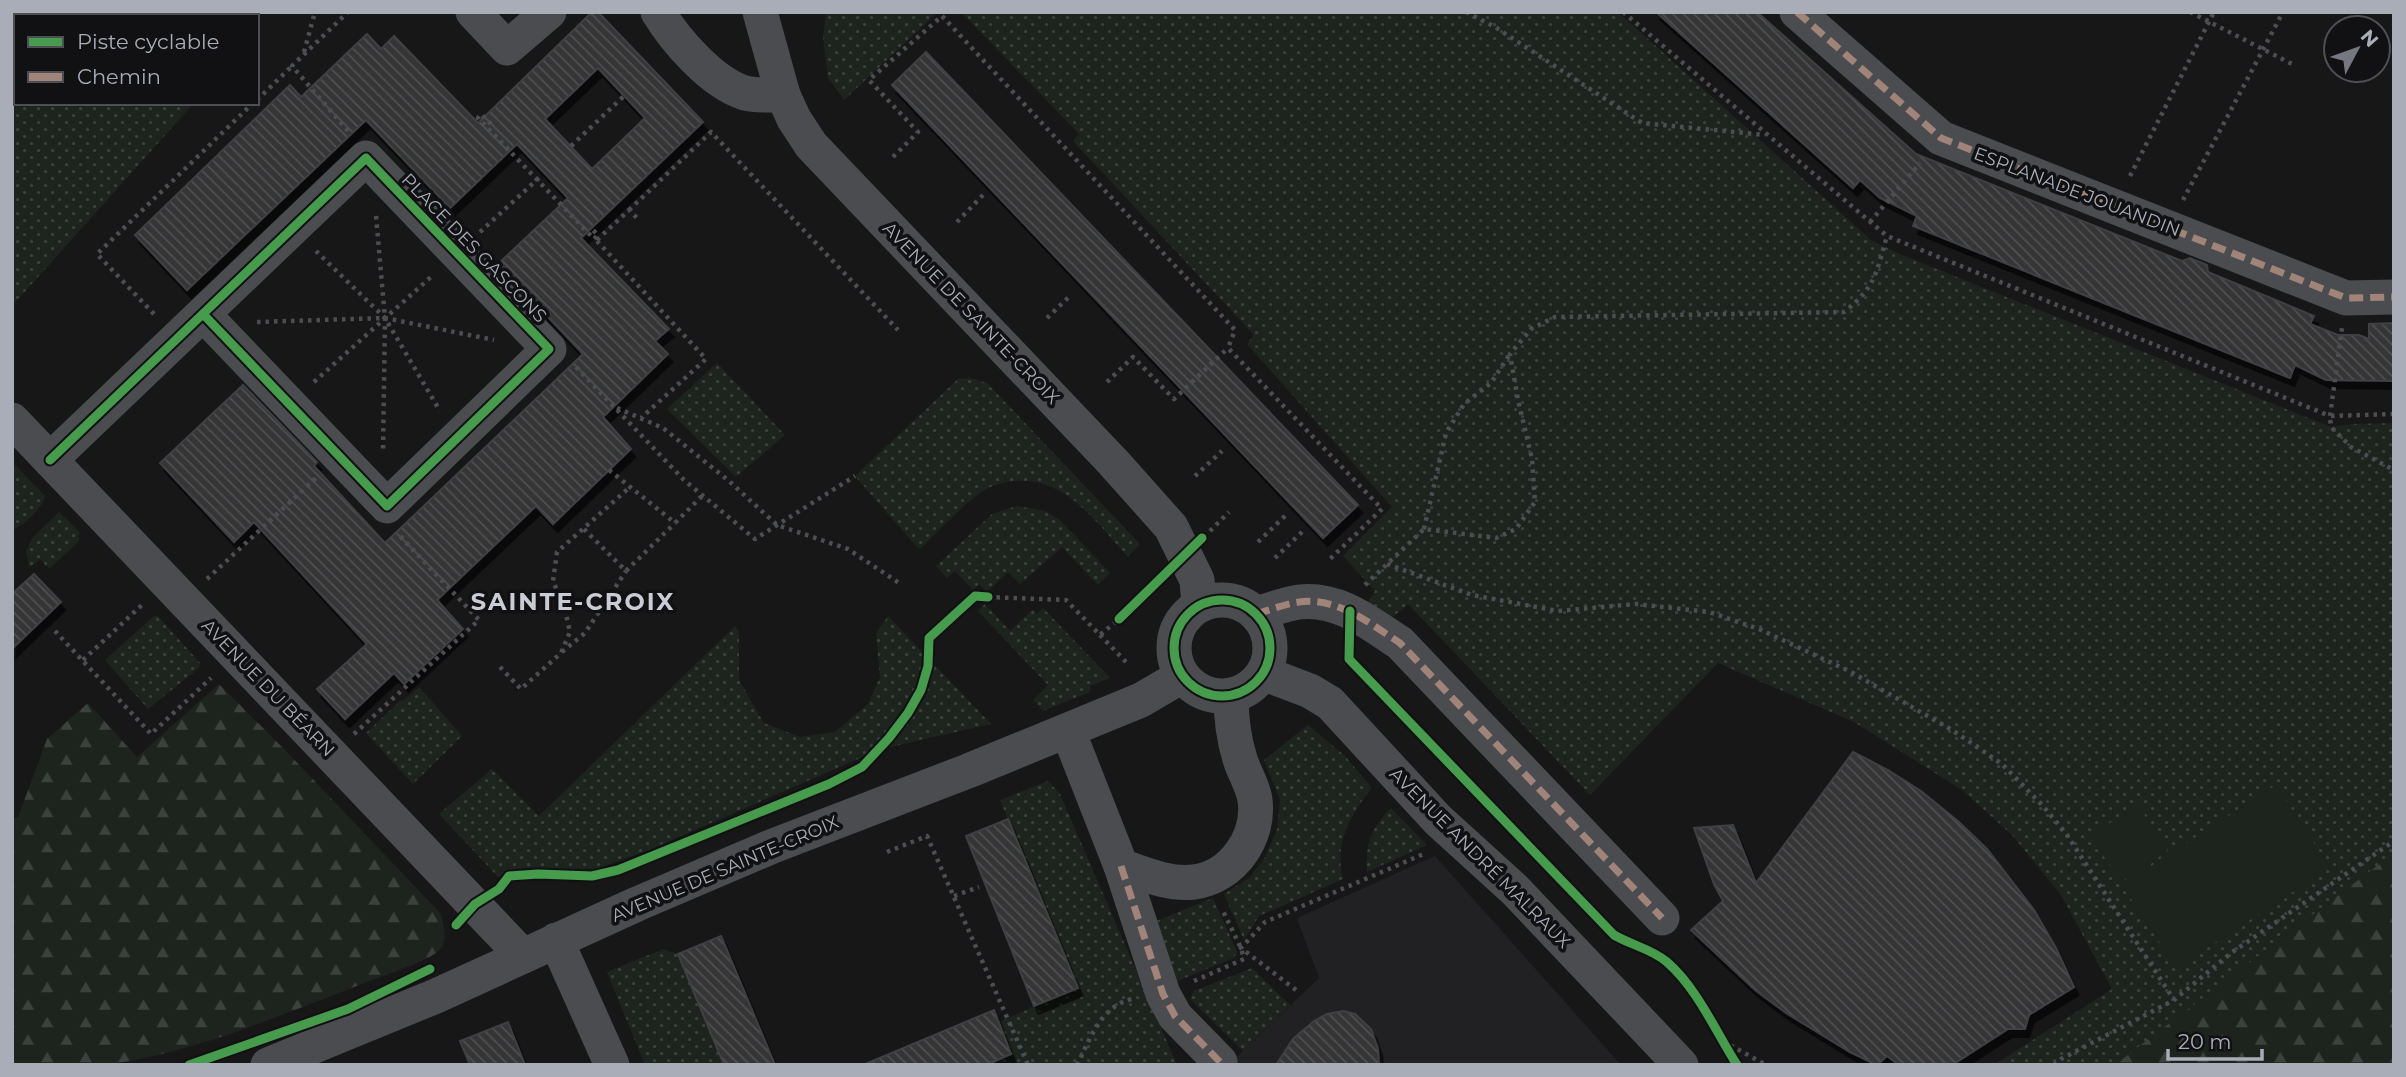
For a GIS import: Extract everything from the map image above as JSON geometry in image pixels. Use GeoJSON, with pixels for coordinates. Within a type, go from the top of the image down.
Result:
{"type":"FeatureCollection","features":[{"type":"Feature","properties":{"kind":"street"},"geometry":{"type":"LineString","coordinates":[[473,12],[508,48],[549,12]]}},
{"type":"Feature","properties":{"kind":"street"},"geometry":{"type":"LineString","coordinates":[[658,12],[674,34],[723,83],[745,93],[783,95]]}},
{"type":"Feature","properties":{"kind":"street","name":"AVENUE DE SAINTE-CROIX"},"geometry":{"type":"LineString","coordinates":[[760,12],[783,95],[794,119],[811,145],[1113,462],[1171,527],[1194,547],[1199,604]]}},
{"type":"Feature","properties":{"kind":"street","name":"ESPLANADE JOUANDIN"},"geometry":{"type":"LineString","coordinates":[[1797,12],[1941,138],[2346,298],[2394,297]]}},
{"type":"Feature","properties":{"kind":"street"},"geometry":{"type":"LineString","coordinates":[[50,460],[366,158]]}},
{"type":"Feature","properties":{"kind":"street","name":"PLACE DES GASCONS"},"geometry":{"type":"LineString","coordinates":[[366,158],[466,244],[549,349],[387,506]]}},
{"type":"Feature","properties":{"kind":"street"},"geometry":{"type":"LineString","coordinates":[[203,314],[387,506]]}},
{"type":"Feature","properties":{"kind":"street","name":"AVENUE DU BÉARN"},"geometry":{"type":"LineString","coordinates":[[12,420],[523,956]]}},
{"type":"Feature","properties":{"kind":"street"},"geometry":{"type":"LineString","coordinates":[[1229,599],[1244,604],[1256,614],[1265,627],[1270,642],[1269,658],[1263,673],[1249,688],[1231,695],[1217,696],[1192,686],[1168,684],[1175,661],[1173,645],[1177,629],[1185,615],[1199,604],[1229,599]]}},
{"type":"Feature","properties":{"kind":"street"},"geometry":{"type":"LineString","coordinates":[[1256,614],[1301,602],[1328,603],[1350,611],[1400,643],[1662,918]]}},
{"type":"Feature","properties":{"kind":"street","name":"AVENUE ANDRÉ MALRAUX"},"geometry":{"type":"LineString","coordinates":[[1263,673],[1310,691],[1330,703],[1438,820],[1515,890],[1681,1065]]}},
{"type":"Feature","properties":{"kind":"street","name":"AVENUE DE SAINTE-CROIX"},"geometry":{"type":"LineString","coordinates":[[268,1065],[366,1026],[773,846],[1068,731],[1168,684]]}},
{"type":"Feature","properties":{"kind":"street"},"geometry":{"type":"LineString","coordinates":[[1121,866],[1160,880],[1194,882],[1216,875],[1233,863],[1246,846],[1254,829],[1255,800],[1231,730],[1231,695]]}},
{"type":"Feature","properties":{"kind":"street"},"geometry":{"type":"LineString","coordinates":[[1068,731],[1121,866],[1163,994],[1175,1016],[1220,1062]]}},
{"type":"Feature","properties":{"kind":"street"},"geometry":{"type":"LineString","coordinates":[[556,940],[612,1065]]}},
{"type":"Feature","properties":{"kind":"path"},"geometry":{"type":"LineString","coordinates":[[303,54],[315,12]]}},
{"type":"Feature","properties":{"kind":"path"},"geometry":{"type":"LineString","coordinates":[[259,98],[348,12]]}},
{"type":"Feature","properties":{"kind":"path"},"geometry":{"type":"LineString","coordinates":[[1466,12],[1495,27],[1642,123],[1765,135]]}},
{"type":"Feature","properties":{"kind":"path"},"geometry":{"type":"LineString","coordinates":[[1623,12],[1887,236],[2330,416],[2394,414]]}},
{"type":"Feature","properties":{"kind":"path"},"geometry":{"type":"LineString","coordinates":[[2190,12],[2292,64]]}},
{"type":"Feature","properties":{"kind":"path"},"geometry":{"type":"LineString","coordinates":[[2114,207],[2214,12]]}},
{"type":"Feature","properties":{"kind":"path"},"geometry":{"type":"LineString","coordinates":[[2168,228],[2283,12]]}},
{"type":"Feature","properties":{"kind":"path"},"geometry":{"type":"LineString","coordinates":[[893,157],[918,132],[869,80],[942,16],[1235,330],[1228,348],[1174,399],[1133,357],[1107,382]]}},
{"type":"Feature","properties":{"kind":"path"},"geometry":{"type":"LineString","coordinates":[[292,66],[360,145],[366,158]]}},
{"type":"Feature","properties":{"kind":"path"},"geometry":{"type":"LineString","coordinates":[[571,146],[624,96]]}},
{"type":"Feature","properties":{"kind":"path"},"geometry":{"type":"LineString","coordinates":[[177,338],[97,254],[251,105]]}},
{"type":"Feature","properties":{"kind":"path"},"geometry":{"type":"LineString","coordinates":[[491,124],[481,114],[478,118],[540,176],[594,239],[598,235],[591,228],[587,231],[597,241],[706,359],[641,418]]}},
{"type":"Feature","properties":{"kind":"path"},"geometry":{"type":"LineString","coordinates":[[597,241],[711,132],[898,330]]}},
{"type":"Feature","properties":{"kind":"path"},"geometry":{"type":"LineString","coordinates":[[1870,222],[1941,138]]}},
{"type":"Feature","properties":{"kind":"path"},"geometry":{"type":"LineString","coordinates":[[290,404],[540,176]]}},
{"type":"Feature","properties":{"kind":"path"},"geometry":{"type":"LineString","coordinates":[[957,222],[983,195]]}},
{"type":"Feature","properties":{"kind":"path"},"geometry":{"type":"LineString","coordinates":[[353,735],[479,620],[386,522],[387,506],[382,492],[385,318],[375,208]]}},
{"type":"Feature","properties":{"kind":"path"},"geometry":{"type":"LineString","coordinates":[[629,210],[638,219]]}},
{"type":"Feature","properties":{"kind":"path"},"geometry":{"type":"LineString","coordinates":[[292,230],[385,318],[450,427],[459,436]]}},
{"type":"Feature","properties":{"kind":"path"},"geometry":{"type":"LineString","coordinates":[[1367,582],[1424,529],[1446,433],[1464,404],[1490,383],[1531,329],[1555,317],[1844,312],[1862,297],[1874,282],[1887,236]]}},
{"type":"Feature","properties":{"kind":"path"},"geometry":{"type":"LineString","coordinates":[[1047,318],[1071,295]]}},
{"type":"Feature","properties":{"kind":"path"},"geometry":{"type":"LineString","coordinates":[[2346,298],[2330,416],[2331,427],[2351,447],[2394,470]]}},
{"type":"Feature","properties":{"kind":"path"},"geometry":{"type":"LineString","coordinates":[[203,314],[222,323],[385,318],[532,348],[549,349],[567,358],[684,480],[755,539],[855,476]]}},
{"type":"Feature","properties":{"kind":"path"},"geometry":{"type":"LineString","coordinates":[[1228,348],[1382,509],[1329,560]]}},
{"type":"Feature","properties":{"kind":"path"},"geometry":{"type":"LineString","coordinates":[[1424,529],[1496,538],[1516,529],[1535,502],[1532,459],[1510,354]]}},
{"type":"Feature","properties":{"kind":"path"},"geometry":{"type":"LineString","coordinates":[[613,406],[663,428],[730,481],[777,525],[848,548],[900,583]]}},
{"type":"Feature","properties":{"kind":"path"},"geometry":{"type":"LineString","coordinates":[[1195,476],[1222,451]]}},
{"type":"Feature","properties":{"kind":"path"},"geometry":{"type":"LineString","coordinates":[[206,579],[340,456]]}},
{"type":"Feature","properties":{"kind":"path"},"geometry":{"type":"LineString","coordinates":[[608,470],[675,523]]}},
{"type":"Feature","properties":{"kind":"path"},"geometry":{"type":"LineString","coordinates":[[561,653],[570,632],[553,581],[557,552],[630,487]]}},
{"type":"Feature","properties":{"kind":"path"},"geometry":{"type":"LineString","coordinates":[[500,667],[521,689],[585,633],[626,571],[703,495]]}},
{"type":"Feature","properties":{"kind":"path"},"geometry":{"type":"LineString","coordinates":[[1194,547],[1229,512]]}},
{"type":"Feature","properties":{"kind":"path"},"geometry":{"type":"LineString","coordinates":[[1258,542],[1286,515]]}},
{"type":"Feature","properties":{"kind":"path"},"geometry":{"type":"LineString","coordinates":[[584,529],[626,571]]}},
{"type":"Feature","properties":{"kind":"path"},"geometry":{"type":"LineString","coordinates":[[1275,558],[1303,531]]}},
{"type":"Feature","properties":{"kind":"path"},"geometry":{"type":"LineString","coordinates":[[1387,564],[1472,595],[1558,611],[1636,604],[1709,612],[1759,629],[1849,671],[1952,730],[2010,773],[2044,807],[2067,835],[2174,1000]]}},
{"type":"Feature","properties":{"kind":"path"},"geometry":{"type":"LineString","coordinates":[[975,597],[1066,600],[1126,662],[1168,684]]}},
{"type":"Feature","properties":{"kind":"path"},"geometry":{"type":"LineString","coordinates":[[83,660],[150,598]]}},
{"type":"Feature","properties":{"kind":"path"},"geometry":{"type":"LineString","coordinates":[[1100,635],[1128,610]]}},
{"type":"Feature","properties":{"kind":"path"},"geometry":{"type":"LineString","coordinates":[[55,631],[150,734],[219,670]]}},
{"type":"Feature","properties":{"kind":"path"},"geometry":{"type":"LineString","coordinates":[[887,852],[927,836],[1028,1065]]}},
{"type":"Feature","properties":{"kind":"path"},"geometry":{"type":"LineString","coordinates":[[2054,1065],[2174,1000],[2231,953],[2394,841]]}},
{"type":"Feature","properties":{"kind":"path"},"geometry":{"type":"LineString","coordinates":[[1241,948],[1265,922],[1436,849]]}},
{"type":"Feature","properties":{"kind":"path"},"geometry":{"type":"LineString","coordinates":[[1077,1065],[1102,1017],[1120,1002],[1163,994],[1244,960],[1208,878]]}},
{"type":"Feature","properties":{"kind":"path"},"geometry":{"type":"LineString","coordinates":[[953,896],[979,887]]}},
{"type":"Feature","properties":{"kind":"path"},"geometry":{"type":"LineString","coordinates":[[1241,948],[1296,990]]}},
{"type":"Feature","properties":{"kind":"path"},"geometry":{"type":"LineString","coordinates":[[1721,1036],[1736,1062]]}},
{"type":"Feature","properties":{"kind":"path"},"geometry":{"type":"LineString","coordinates":[[1721,1036],[1766,1065]]}},
{"type":"Feature","properties":{"kind":"shaded area"},"geometry":{"type":"Polygon","coordinates":[[[1435,856],[1621,1065],[1228,1065],[1319,978],[1297,918],[1435,856]]]}},
{"type":"Feature","properties":{"kind":"green space"},"geometry":{"type":"Polygon","coordinates":[[[12,12],[175,12],[177,14],[14,14],[14,105],[192,105],[12,306],[12,12]]]}},
{"type":"Feature","properties":{"kind":"green space"},"geometry":{"type":"Polygon","coordinates":[[[826,12],[938,12],[844,100],[828,78],[823,36],[826,12]]]}},
{"type":"Feature","properties":{"kind":"green space"},"geometry":{"type":"Polygon","coordinates":[[[961,12],[1618,12],[1871,240],[1902,255],[2331,427],[2394,423],[2394,853],[2115,1065],[1994,1065],[2112,989],[2061,895],[2012,835],[1962,790],[1854,722],[1718,663],[1590,795],[1408,604],[1393,617],[1368,602],[1375,591],[1343,556],[1392,507],[1247,344],[1254,335],[1073,141],[1079,134],[961,12]]]}},
{"type":"Feature","properties":{"kind":"green space"},"geometry":{"type":"Polygon","coordinates":[[[717,363],[785,435],[736,477],[667,409],[717,363]]]}},
{"type":"Feature","properties":{"kind":"green space"},"geometry":{"type":"Polygon","coordinates":[[[970,378],[987,383],[1140,544],[1128,557],[1076,502],[1045,484],[1028,481],[1008,482],[986,489],[920,549],[916,546],[855,476],[958,379],[970,378]]]}},
{"type":"Feature","properties":{"kind":"green space"},"geometry":{"type":"Polygon","coordinates":[[[12,462],[45,496],[32,516],[12,530],[12,462]]]}},
{"type":"Feature","properties":{"kind":"green space"},"geometry":{"type":"Polygon","coordinates":[[[1017,506],[1045,511],[1060,520],[1110,573],[1098,585],[1062,547],[1020,584],[1008,572],[987,592],[979,584],[973,590],[955,571],[947,578],[936,566],[992,514],[1017,506]]]}},
{"type":"Feature","properties":{"kind":"green space"},"geometry":{"type":"Polygon","coordinates":[[[59,512],[79,531],[79,541],[49,569],[40,559],[29,568],[26,551],[33,537],[59,512]]]}},
{"type":"Feature","properties":{"kind":"green space"},"geometry":{"type":"Polygon","coordinates":[[[985,604],[1010,631],[1033,609],[1037,614],[1043,608],[1110,678],[1090,686],[1090,692],[1043,711],[1033,700],[1048,685],[978,611],[985,604]]]}},
{"type":"Feature","properties":{"kind":"green space"},"geometry":{"type":"Polygon","coordinates":[[[154,616],[158,616],[200,663],[199,668],[148,709],[105,660],[154,616]]]}},
{"type":"Feature","properties":{"kind":"green space"},"geometry":{"type":"Polygon","coordinates":[[[888,616],[991,724],[881,749],[649,850],[590,871],[513,871],[498,877],[439,814],[492,769],[539,816],[735,626],[739,632],[739,680],[764,723],[800,737],[835,732],[868,704],[880,677],[876,633],[888,616]]]}},
{"type":"Feature","properties":{"kind":"green space"},"geometry":{"type":"Polygon","coordinates":[[[219,684],[441,914],[443,945],[436,953],[411,966],[189,1047],[100,1065],[12,1065],[12,818],[18,817],[47,739],[88,703],[137,757],[219,684]]]}},
{"type":"Feature","properties":{"kind":"green space"},"geometry":{"type":"Polygon","coordinates":[[[419,687],[462,736],[413,784],[366,733],[419,687]]]}},
{"type":"Feature","properties":{"kind":"green space"},"geometry":{"type":"Polygon","coordinates":[[[1308,725],[1345,756],[1372,788],[1351,819],[1342,842],[1343,879],[1259,916],[1244,940],[1224,894],[1249,878],[1264,859],[1277,830],[1280,800],[1264,760],[1308,725]]]}},
{"type":"Feature","properties":{"kind":"green space"},"geometry":{"type":"Polygon","coordinates":[[[1048,781],[1060,794],[1177,1065],[986,1065],[1011,1054],[999,1022],[1077,988],[1000,800],[1048,781]]]}},
{"type":"Feature","properties":{"kind":"green space"},"geometry":{"type":"Polygon","coordinates":[[[2276,785],[2330,868],[2176,968],[2122,885],[2276,785]]]}},
{"type":"Feature","properties":{"kind":"green space"},"geometry":{"type":"Polygon","coordinates":[[[2138,805],[2168,851],[2121,882],[2090,836],[2138,805]]]}},
{"type":"Feature","properties":{"kind":"green space"},"geometry":{"type":"Polygon","coordinates":[[[1391,808],[1427,845],[1367,872],[1367,853],[1371,837],[1391,808]]]}},
{"type":"Feature","properties":{"kind":"green space"},"geometry":{"type":"Polygon","coordinates":[[[2394,853],[2394,1065],[2115,1065],[2142,1044],[2394,853]]]}},
{"type":"Feature","properties":{"kind":"green space"},"geometry":{"type":"Polygon","coordinates":[[[1213,898],[1237,952],[1234,958],[1175,982],[1151,923],[1213,898]]]}},
{"type":"Feature","properties":{"kind":"green space"},"geometry":{"type":"Polygon","coordinates":[[[663,949],[678,954],[724,1065],[645,1065],[607,972],[663,949]]]}},
{"type":"Feature","properties":{"kind":"green space"},"geometry":{"type":"Polygon","coordinates":[[[1252,968],[1290,1005],[1243,1051],[1190,999],[1194,991],[1252,968]]]}},
{"type":"Feature","properties":{"kind":"building"},"geometry":{"type":"Polygon","coordinates":[[[592,12],[598,12],[703,122],[581,238],[669,329],[655,341],[668,354],[603,417],[631,449],[553,524],[536,506],[437,600],[463,629],[404,684],[394,673],[345,719],[317,689],[367,644],[254,522],[234,542],[160,463],[243,385],[317,462],[314,466],[385,543],[583,354],[498,264],[568,198],[517,144],[450,208],[366,120],[187,290],[135,235],[290,85],[301,97],[367,34],[381,49],[394,36],[478,123],[592,12]],[[598,68],[545,119],[592,169],[645,118],[598,68]]]}},
{"type":"Feature","properties":{"kind":"building"},"geometry":{"type":"Polygon","coordinates":[[[1656,12],[1757,12],[1916,154],[2182,261],[2190,258],[2207,265],[2208,272],[2314,316],[2310,324],[2338,335],[2359,335],[2369,339],[2369,324],[2394,323],[2394,381],[2326,380],[2295,365],[2290,378],[1913,226],[1917,216],[1880,198],[1860,180],[1853,188],[1656,12]]]}},
{"type":"Feature","properties":{"kind":"building"},"geometry":{"type":"Polygon","coordinates":[[[926,52],[1358,505],[1323,538],[892,85],[926,52]]]}},
{"type":"Feature","properties":{"kind":"building"},"geometry":{"type":"Polygon","coordinates":[[[34,574],[61,602],[12,649],[12,594],[34,574]]]}},
{"type":"Feature","properties":{"kind":"building"},"geometry":{"type":"Polygon","coordinates":[[[1853,752],[1921,791],[1987,849],[2034,910],[2074,987],[2029,1015],[2025,1029],[2008,1029],[1952,1065],[1899,1065],[1887,1056],[1877,1065],[1850,1052],[1786,1013],[1755,990],[1691,930],[1723,901],[1694,828],[1733,825],[1756,883],[1853,752]]]}},
{"type":"Feature","properties":{"kind":"building"},"geometry":{"type":"Polygon","coordinates":[[[1008,819],[1078,988],[1034,1006],[966,836],[1008,819]]]}},
{"type":"Feature","properties":{"kind":"building"},"geometry":{"type":"Polygon","coordinates":[[[721,936],[775,1065],[724,1065],[678,954],[721,936]]]}},
{"type":"Feature","properties":{"kind":"building"},"geometry":{"type":"Polygon","coordinates":[[[994,1010],[1011,1054],[986,1065],[863,1065],[994,1010]]]}},
{"type":"Feature","properties":{"kind":"building"},"geometry":{"type":"Polygon","coordinates":[[[1343,1011],[1355,1014],[1371,1029],[1378,1049],[1379,1065],[1276,1065],[1293,1039],[1314,1021],[1327,1014],[1343,1011]]]}},
{"type":"Feature","properties":{"kind":"building"},"geometry":{"type":"Polygon","coordinates":[[[508,1022],[525,1065],[470,1065],[460,1041],[508,1022]]]}},
{"type":"Feature","properties":{"kind":"marked path"},"geometry":{"type":"LineString","coordinates":[[1797,12],[1941,138],[2346,298],[2394,297]]}},
{"type":"Feature","properties":{"kind":"marked path"},"geometry":{"type":"LineString","coordinates":[[1256,614],[1299,602],[1327,603],[1365,620],[1400,643],[1662,918]]}},
{"type":"Feature","properties":{"kind":"marked path"},"geometry":{"type":"LineString","coordinates":[[1121,866],[1163,994],[1175,1016],[1220,1062]]}},
{"type":"Feature","properties":{"kind":"cycle path"},"geometry":{"type":"LineString","coordinates":[[50,460],[366,158],[549,349],[387,506],[203,314]]}},
{"type":"Feature","properties":{"kind":"cycle path"},"geometry":{"type":"LineString","coordinates":[[1119,619],[1202,538]]}},
{"type":"Feature","properties":{"kind":"cycle path"},"geometry":{"type":"LineString","coordinates":[[456,925],[475,904],[499,889],[509,876],[592,876],[618,870],[829,784],[862,767],[889,738],[921,690],[928,666],[929,638],[975,596],[988,597]]}},
{"type":"Feature","properties":{"kind":"cycle path"},"geometry":{"type":"LineString","coordinates":[[1222,600],[1240,604],[1256,614],[1266,630],[1270,648],[1266,666],[1256,682],[1240,692],[1222,696],[1204,692],[1188,682],[1178,666],[1174,648],[1178,630],[1188,614],[1204,604],[1222,600]]}},
{"type":"Feature","properties":{"kind":"cycle path"},"geometry":{"type":"LineString","coordinates":[[1350,611],[1349,659],[1614,935],[1655,954],[1678,973],[1697,997],[1737,1065]]}},
{"type":"Feature","properties":{"kind":"cycle path"},"geometry":{"type":"LineString","coordinates":[[189,1065],[348,1009],[430,969]]}},
{"type":"Feature","properties":{"kind":"district","name":"SAINTE-CROIX"},"geometry":{"type":"Point","coordinates":[573,602]}}]}
